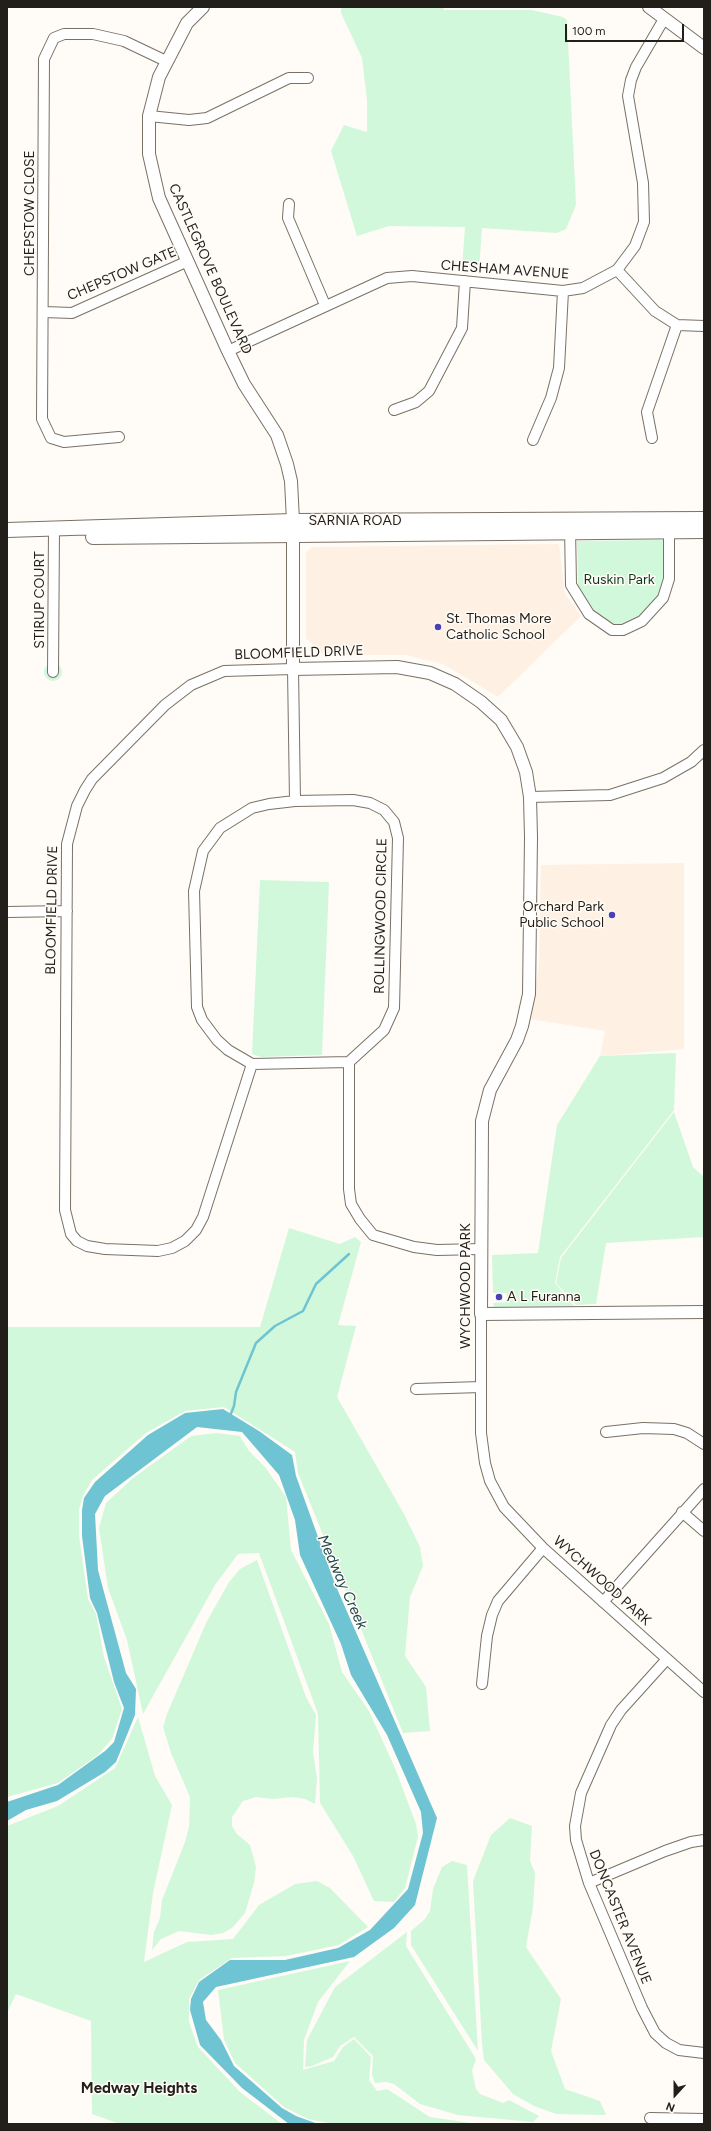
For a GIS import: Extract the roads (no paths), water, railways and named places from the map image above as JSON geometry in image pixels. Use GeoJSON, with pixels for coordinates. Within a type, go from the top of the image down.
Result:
{"type":"FeatureCollection","features":[{"type":"Feature","properties":{"kind":"main road","name":"SARNIA ROAD"},"geometry":{"type":"LineString","coordinates":[[7,530],[54,533],[293,535],[669,525],[704,519]]}},
{"type":"Feature","properties":{"kind":"main road","name":"SARNIA ROAD"},"geometry":{"type":"LineString","coordinates":[[7,538],[54,533],[293,521],[570,527]]}},
{"type":"Feature","properties":{"kind":"main road","name":"SARNIA ROAD"},"geometry":{"type":"LineString","coordinates":[[669,525],[704,531]]}},
{"type":"Feature","properties":{"kind":"street","name":"CASTLEGROVE BOULEVARD"},"geometry":{"type":"LineString","coordinates":[[203,7],[187,23],[159,77],[149,116],[149,154],[159,198],[228,351],[244,384],[277,435],[287,464],[290,481],[293,521]]}},
{"type":"Feature","properties":{"kind":"street"},"geometry":{"type":"LineString","coordinates":[[649,7],[704,48]]}},
{"type":"Feature","properties":{"kind":"street","name":"CHESHAM AVENUE"},"geometry":{"type":"LineString","coordinates":[[228,351],[325,305],[387,278],[412,276],[563,291],[583,288],[617,270],[635,246],[644,222],[643,183],[628,96],[631,80],[636,67],[664,19]]}},
{"type":"Feature","properties":{"kind":"street","name":"CHEPSTOW CLOSE"},"geometry":{"type":"LineString","coordinates":[[119,437],[64,442],[51,438],[42,420],[44,312],[44,59],[54,38],[64,34],[93,34],[124,41],[166,61]]}},
{"type":"Feature","properties":{"kind":"street"},"geometry":{"type":"LineString","coordinates":[[149,116],[189,120],[207,118],[289,78],[308,78]]}},
{"type":"Feature","properties":{"kind":"street"},"geometry":{"type":"LineString","coordinates":[[289,204],[288,218],[325,305]]}},
{"type":"Feature","properties":{"kind":"street","name":"CHEPSTOW GATE"},"geometry":{"type":"LineString","coordinates":[[44,312],[72,313],[188,261]]}},
{"type":"Feature","properties":{"kind":"street"},"geometry":{"type":"LineString","coordinates":[[617,270],[655,311],[677,325],[704,326]]}},
{"type":"Feature","properties":{"kind":"street"},"geometry":{"type":"LineString","coordinates":[[394,410],[416,402],[430,391],[462,328],[465,281]]}},
{"type":"Feature","properties":{"kind":"street"},"geometry":{"type":"LineString","coordinates":[[533,440],[551,398],[559,368],[563,291]]}},
{"type":"Feature","properties":{"kind":"street"},"geometry":{"type":"LineString","coordinates":[[652,438],[648,412],[677,325]]}},
{"type":"Feature","properties":{"kind":"street"},"geometry":{"type":"LineString","coordinates":[[293,521],[294,801]]}},
{"type":"Feature","properties":{"kind":"street"},"geometry":{"type":"LineString","coordinates":[[570,527],[571,585],[589,614],[612,630],[623,630],[642,621],[663,598],[669,579],[669,525]]}},
{"type":"Feature","properties":{"kind":"street","name":"STIRUP COURT"},"geometry":{"type":"LineString","coordinates":[[53,672],[54,533]]}},
{"type":"Feature","properties":{"kind":"street","name":"BLOOMFIELD DRIVE"},"geometry":{"type":"LineString","coordinates":[[252,1064],[203,1216],[196,1230],[185,1241],[172,1248],[158,1251],[105,1249],[87,1246],[77,1241],[70,1234],[65,1210],[66,844],[77,806],[92,779],[165,705],[191,685],[224,671],[397,667],[428,672],[455,684],[481,702],[501,720],[518,746],[526,772],[530,797]]}},
{"type":"Feature","properties":{"kind":"street"},"geometry":{"type":"LineString","coordinates":[[530,797],[610,795],[663,778],[691,762],[704,750]]}},
{"type":"Feature","properties":{"kind":"street","name":"WYCHWOOD PARK"},"geometry":{"type":"LineString","coordinates":[[530,797],[529,994],[522,1026],[517,1040],[490,1090],[482,1122],[481,1432],[485,1463],[490,1481],[504,1507],[543,1548],[704,1692]]}},
{"type":"Feature","properties":{"kind":"street","name":"ROLLINGWOOD CIRCLE"},"geometry":{"type":"LineString","coordinates":[[252,1064],[228,1050],[217,1040],[202,1020],[197,1007],[194,910],[196,878],[203,851],[220,828],[239,814],[252,808],[294,801],[353,800],[370,803],[384,810],[394,822],[398,838],[394,1008],[384,1030],[349,1062]]}},
{"type":"Feature","properties":{"kind":"street"},"geometry":{"type":"LineString","coordinates":[[7,912],[67,911]]}},
{"type":"Feature","properties":{"kind":"street"},"geometry":{"type":"LineString","coordinates":[[252,1064],[349,1062],[349,1189],[351,1204],[360,1219],[373,1235],[400,1244],[437,1250],[481,1250]]}},
{"type":"Feature","properties":{"kind":"street"},"geometry":{"type":"LineString","coordinates":[[481,1314],[704,1312]]}},
{"type":"Feature","properties":{"kind":"street"},"geometry":{"type":"LineString","coordinates":[[416,1389],[481,1387]]}},
{"type":"Feature","properties":{"kind":"street"},"geometry":{"type":"LineString","coordinates":[[606,1432],[643,1428],[674,1429],[687,1433],[704,1444]]}},
{"type":"Feature","properties":{"kind":"street"},"geometry":{"type":"LineString","coordinates":[[603,1602],[704,1489]]}},
{"type":"Feature","properties":{"kind":"street"},"geometry":{"type":"LineString","coordinates":[[682,1512],[704,1531]]}},
{"type":"Feature","properties":{"kind":"street"},"geometry":{"type":"LineString","coordinates":[[482,1684],[487,1636],[492,1615],[498,1601],[543,1548]]}},
{"type":"Feature","properties":{"kind":"street","name":"DONCASTER AVENUE"},"geometry":{"type":"LineString","coordinates":[[667,1659],[621,1710],[611,1725],[581,1793],[575,1826],[576,1840],[589,1883],[642,2008],[655,2033],[666,2043],[679,2050],[704,2053]]}},
{"type":"Feature","properties":{"kind":"street"},"geometry":{"type":"LineString","coordinates":[[589,1883],[665,1851],[691,1842],[704,1840]]}},
{"type":"Feature","properties":{"kind":"street"},"geometry":{"type":"LineString","coordinates":[[650,2118],[704,2119]]}},
{"type":"Feature","properties":{"kind":"water","name":"Medway Creek"},"geometry":{"type":"Polygon","coordinates":[[[223,1409],[259,1431],[292,1455],[296,1476],[335,1584],[437,1818],[415,1905],[394,1928],[354,1957],[216,1987],[203,2002],[206,2020],[221,2040],[234,2066],[282,2108],[296,2116],[318,2124],[289,2124],[242,2088],[200,2045],[190,2010],[191,1999],[199,1982],[230,1960],[285,1960],[338,1948],[370,1930],[408,1889],[423,1833],[421,1812],[387,1735],[351,1675],[341,1644],[300,1555],[295,1520],[279,1475],[242,1432],[197,1427],[105,1496],[95,1514],[98,1570],[126,1673],[136,1689],[135,1715],[116,1762],[105,1772],[57,1801],[26,1810],[7,1821],[7,1802],[58,1785],[105,1751],[114,1742],[124,1708],[114,1682],[97,1613],[90,1598],[82,1536],[82,1510],[84,1498],[95,1482],[148,1435],[185,1413],[223,1409]]]}},
{"type":"Feature","properties":{"kind":"waterway"},"geometry":{"type":"LineString","coordinates":[[230,1416],[234,1406],[236,1392],[256,1343],[275,1326],[303,1311],[316,1284],[349,1254]]}},
{"type":"Feature","properties":{"kind":"place","name":"St. Thomas More Catholic School"},"geometry":{"type":"Point","coordinates":[438,627]}},
{"type":"Feature","properties":{"kind":"place","name":"Orchard Park Public School"},"geometry":{"type":"Point","coordinates":[612,915]}},
{"type":"Feature","properties":{"kind":"place","name":"A L Furanna"},"geometry":{"type":"Point","coordinates":[499,1297]}},
{"type":"Feature","properties":{"kind":"district","name":"Medway Heights"},"geometry":{"type":"Point","coordinates":[139,2089]}},
{"type":"Feature","properties":{"kind":"park label","name":"Ruskin Park"},"geometry":{"type":"Point","coordinates":[619,580]}}]}
